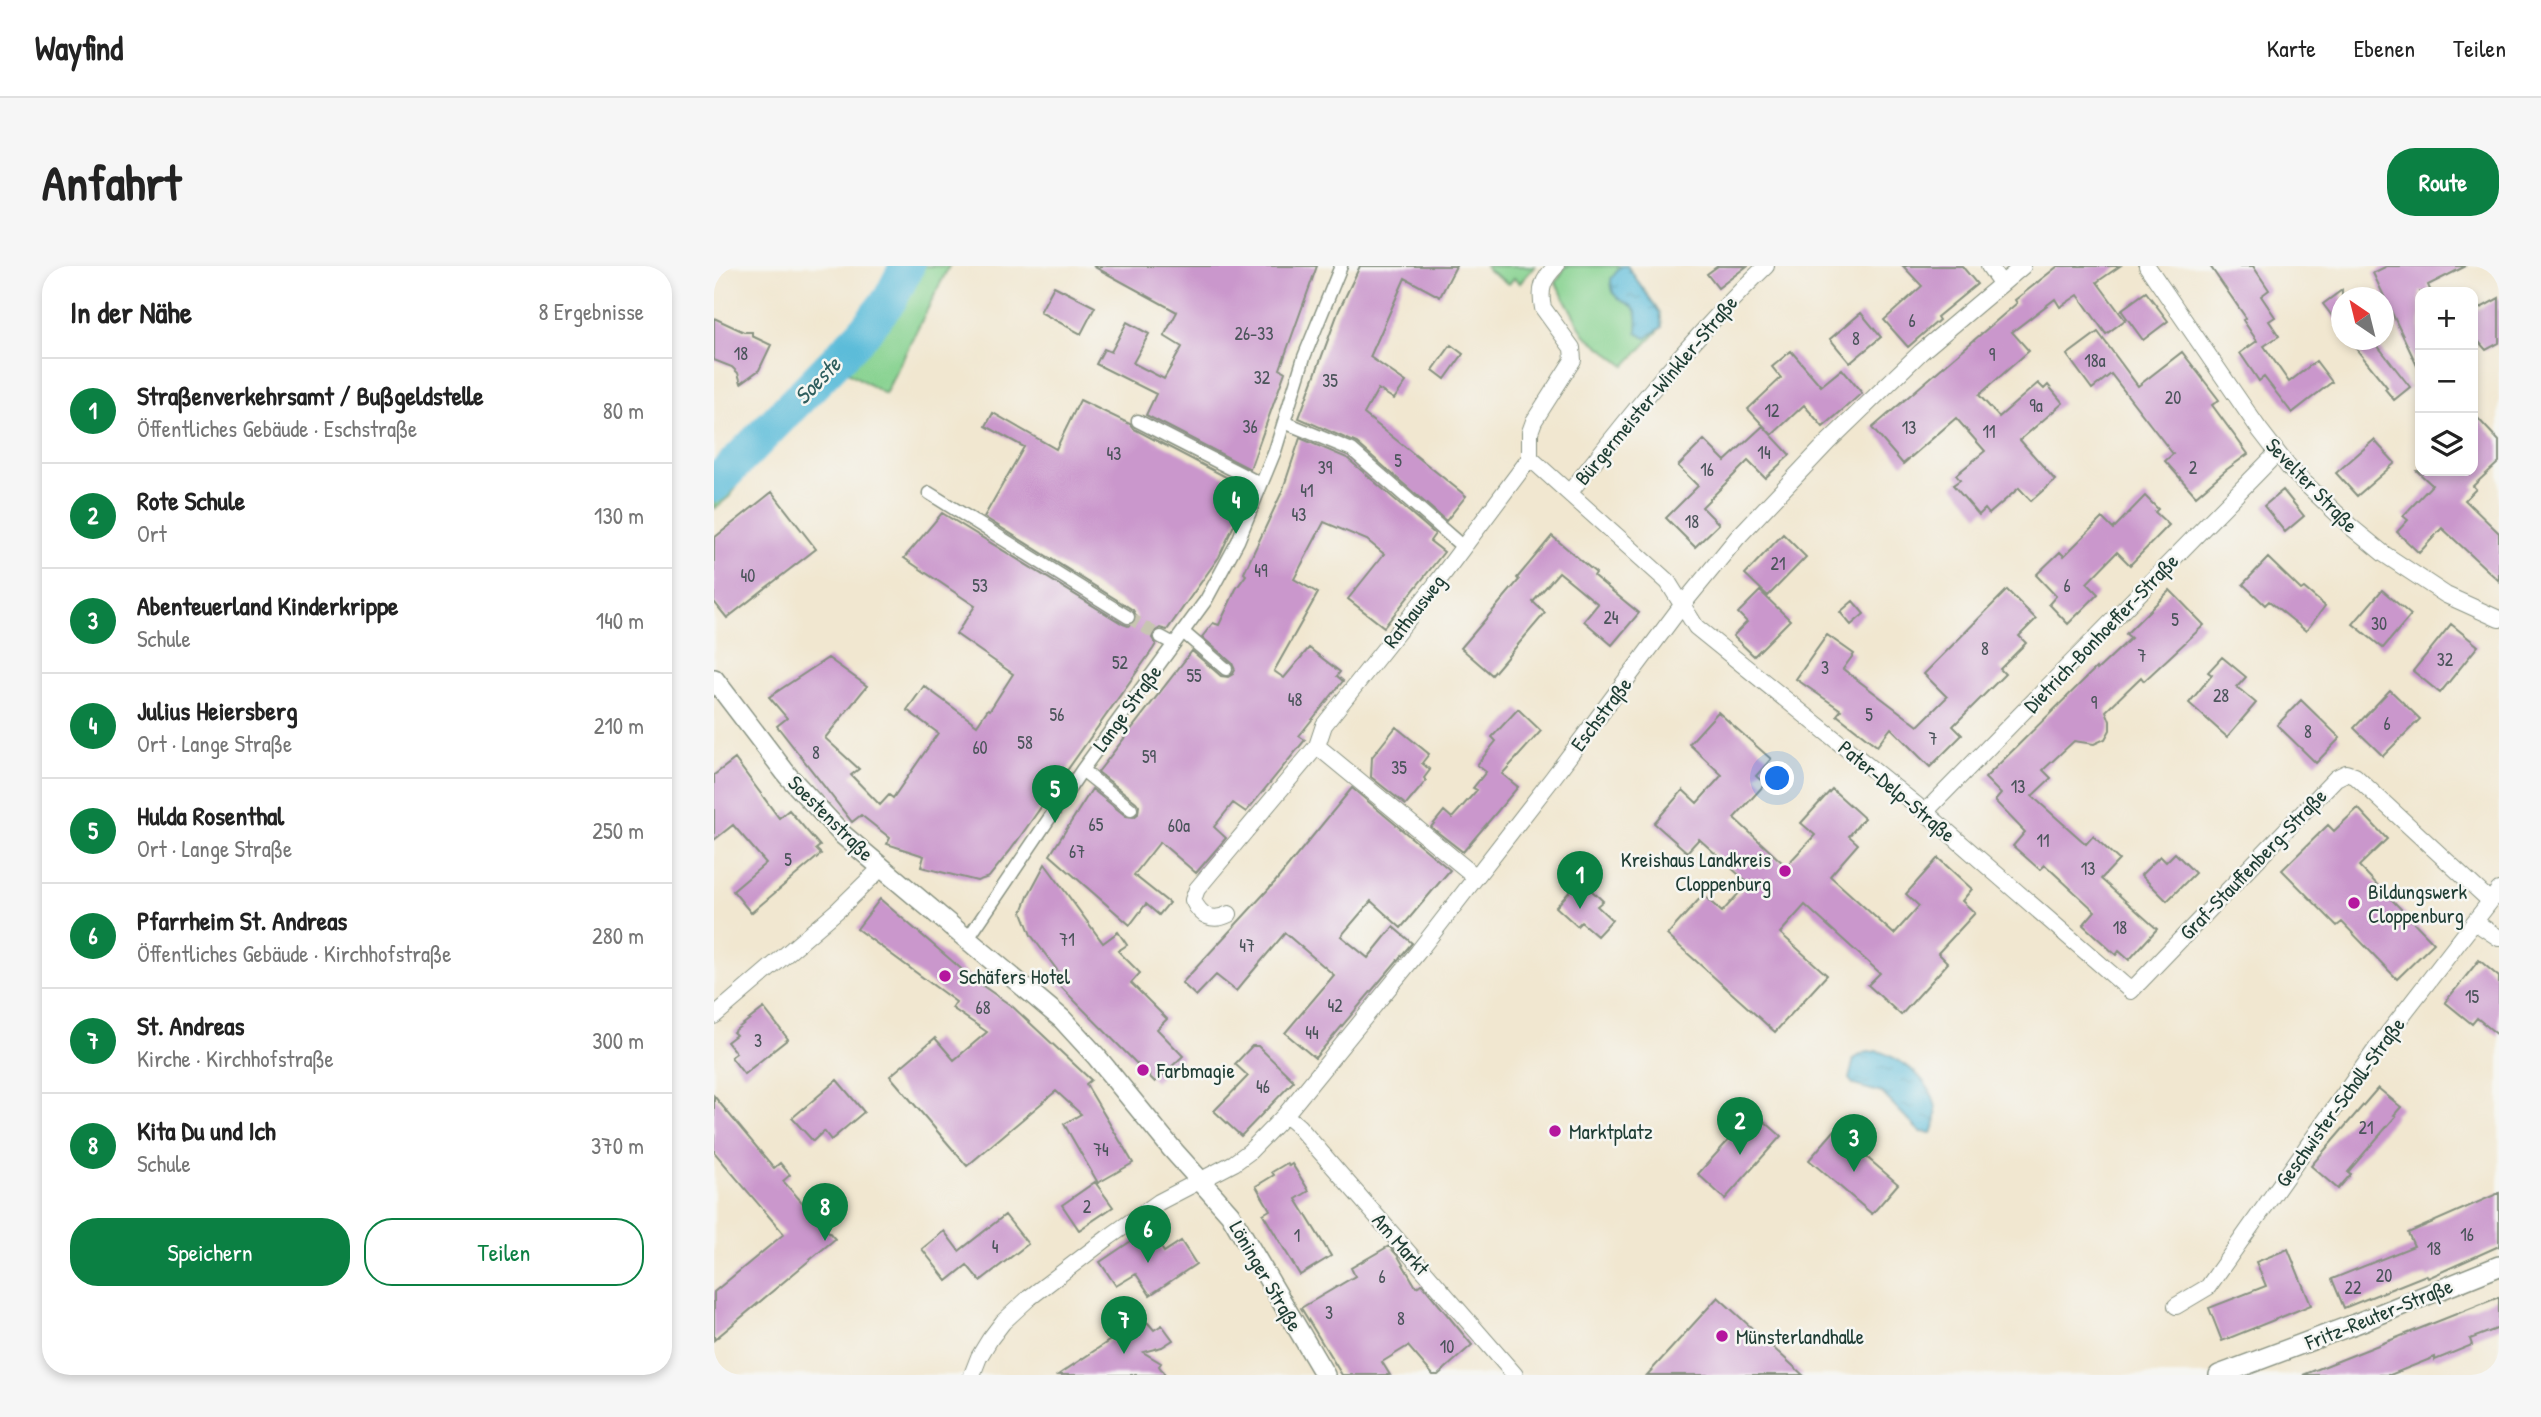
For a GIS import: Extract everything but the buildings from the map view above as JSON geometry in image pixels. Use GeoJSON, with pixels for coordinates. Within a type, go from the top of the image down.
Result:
{"type":"FeatureCollection","features":[{"type":"Feature","properties":{"kind":"street","name":"Lange Straße"},"geometry":{"type":"LineString","coordinates":[[967,940],[1083,769],[1206,600],[1238,541],[1284,422],[1304,357],[1341,266]]}},
{"type":"Feature","properties":{"kind":"street"},"geometry":{"type":"LineString","coordinates":[[1556,266],[1542,285],[1541,300],[1543,307],[1572,348],[1573,360],[1534,421],[1530,432],[1530,458],[1570,492]]}},
{"type":"Feature","properties":{"kind":"street","name":"Bürgermeister-Winkler-Straße"},"geometry":{"type":"LineString","coordinates":[[1683,604],[1668,582],[1570,492],[1693,341],[1766,266]]}},
{"type":"Feature","properties":{"kind":"street"},"geometry":{"type":"LineString","coordinates":[[1989,266],[2001,283]]}},
{"type":"Feature","properties":{"kind":"street","name":"Eschstraße"},"geometry":{"type":"LineString","coordinates":[[972,1375],[990,1339],[1003,1322],[1029,1298],[1168,1196],[1234,1163],[1249,1152],[1285,1115],[1372,1010],[1683,604],[1737,538],[1828,442],[1921,352],[2023,266]]}},
{"type":"Feature","properties":{"kind":"street","name":"Sevelter Straße"},"geometry":{"type":"LineString","coordinates":[[2147,266],[2290,469],[2351,527],[2384,554],[2446,595],[2499,619]]}},
{"type":"Feature","properties":{"kind":"street"},"geometry":{"type":"LineString","coordinates":[[1138,421],[1261,484]]}},
{"type":"Feature","properties":{"kind":"street"},"geometry":{"type":"LineString","coordinates":[[1284,422],[1352,450],[1463,547]]}},
{"type":"Feature","properties":{"kind":"street","name":"Dietrich-Bonhoeffer-Straße"},"geometry":{"type":"LineString","coordinates":[[1925,813],[2277,453]]}},
{"type":"Feature","properties":{"kind":"street","name":"Rathausweg"},"geometry":{"type":"LineString","coordinates":[[1229,914],[1218,919],[1208,918],[1197,909],[1193,900],[1197,888],[1317,746],[1324,725],[1530,458]]}},
{"type":"Feature","properties":{"kind":"street"},"geometry":{"type":"LineString","coordinates":[[929,494],[1128,617]]}},
{"type":"Feature","properties":{"kind":"street","name":"Pater-Delp-Straße"},"geometry":{"type":"LineString","coordinates":[[1683,604],[1696,627],[1925,813],[2115,977]]}},
{"type":"Feature","properties":{"kind":"street"},"geometry":{"type":"LineString","coordinates":[[1183,632],[1226,669]]}},
{"type":"Feature","properties":{"kind":"street"},"geometry":{"type":"LineString","coordinates":[[1161,637],[1174,644]]}},
{"type":"Feature","properties":{"kind":"street","name":"Soestenstraße"},"geometry":{"type":"LineString","coordinates":[[714,679],[788,776],[843,835],[967,940]]}},
{"type":"Feature","properties":{"kind":"street"},"geometry":{"type":"LineString","coordinates":[[1317,746],[1476,877]]}},
{"type":"Feature","properties":{"kind":"street"},"geometry":{"type":"LineString","coordinates":[[1083,769],[1131,809]]}},
{"type":"Feature","properties":{"kind":"street","name":"Graf-Stauffenberg-Straße"},"geometry":{"type":"LineString","coordinates":[[2115,977],[2131,991],[2336,778],[2346,773],[2355,776],[2495,895]]}},
{"type":"Feature","properties":{"kind":"street"},"geometry":{"type":"LineString","coordinates":[[714,1016],[839,909],[881,868]]}},
{"type":"Feature","properties":{"kind":"street","name":"Geschwister-Scholl-Straße"},"geometry":{"type":"LineString","coordinates":[[2176,1306],[2208,1287],[2375,1049],[2495,895]]}},
{"type":"Feature","properties":{"kind":"street"},"geometry":{"type":"LineString","coordinates":[[2475,922],[2499,938]]}},
{"type":"Feature","properties":{"kind":"street"},"geometry":{"type":"LineString","coordinates":[[967,940],[1062,1019],[1202,1181]]}},
{"type":"Feature","properties":{"kind":"street","name":"Am Markt"},"geometry":{"type":"LineString","coordinates":[[1285,1115],[1298,1126],[1515,1375]]}},
{"type":"Feature","properties":{"kind":"street","name":"Löninger Straße"},"geometry":{"type":"LineString","coordinates":[[1202,1181],[1235,1220],[1325,1375]]}},
{"type":"Feature","properties":{"kind":"street","name":"Fritz-Reuter-Straße"},"geometry":{"type":"LineString","coordinates":[[2220,1375],[2499,1266]]}},
{"type":"Feature","properties":{"kind":"green space"},"geometry":{"type":"Polygon","coordinates":[[[914,266],[949,266],[885,394],[846,371],[745,473],[730,496],[714,509],[714,491],[868,336],[895,303],[914,266]]]}},
{"type":"Feature","properties":{"kind":"green space"},"geometry":{"type":"Polygon","coordinates":[[[1486,266],[1535,266],[1520,283],[1514,278],[1509,284],[1486,266]]]}},
{"type":"Feature","properties":{"kind":"green space"},"geometry":{"type":"Polygon","coordinates":[[[1566,266],[1627,266],[1660,313],[1662,327],[1625,366],[1584,334],[1556,283],[1566,266]]]}},
{"type":"Feature","properties":{"kind":"water"},"geometry":{"type":"Polygon","coordinates":[[[1621,266],[1627,266],[1660,313],[1662,327],[1646,338],[1637,333],[1634,309],[1614,294],[1611,279],[1621,266]]]}},
{"type":"Feature","properties":{"kind":"water"},"geometry":{"type":"Polygon","coordinates":[[[1878,1051],[1903,1063],[1924,1082],[1935,1105],[1936,1119],[1932,1133],[1920,1132],[1882,1093],[1854,1085],[1849,1079],[1854,1059],[1864,1053],[1878,1051]]]}},
{"type":"Feature","properties":{"kind":"waterway","name":"Soeste"},"geometry":{"type":"LineString","coordinates":[[714,485],[863,333],[890,299],[907,266]]}},
{"type":"Feature","properties":{"kind":"tunnel"},"geometry":{"type":"LineString","coordinates":[[1128,617],[1161,637]]}},
{"type":"Feature","properties":{"kind":"place","name":"Julius Heiersberg"},"geometry":{"type":"Point","coordinates":[1236,534]}},
{"type":"Feature","properties":{"kind":"place","name":"Hulda Rosenthal"},"geometry":{"type":"Point","coordinates":[1055,823]}},
{"type":"Feature","properties":{"kind":"place","name":"Kreishaus Landkreis Cloppenburg"},"geometry":{"type":"Point","coordinates":[1785,871]}},
{"type":"Feature","properties":{"kind":"place","name":"Bildungswerk Cloppenburg"},"geometry":{"type":"Point","coordinates":[2354,903]}},
{"type":"Feature","properties":{"kind":"place","name":"Straßenverkehrsamt / Bußgeldstelle"},"geometry":{"type":"Point","coordinates":[1580,909]}},
{"type":"Feature","properties":{"kind":"place","name":"Schäfers Hotel"},"geometry":{"type":"Point","coordinates":[945,976]}},
{"type":"Feature","properties":{"kind":"place","name":"Farbmagie"},"geometry":{"type":"Point","coordinates":[1143,1070]}},
{"type":"Feature","properties":{"kind":"place","name":"Marktplatz"},"geometry":{"type":"Point","coordinates":[1555,1131]}},
{"type":"Feature","properties":{"kind":"place","name":"Rote Schule"},"geometry":{"type":"Point","coordinates":[1740,1155]}},
{"type":"Feature","properties":{"kind":"place","name":"Abenteuerland Kinderkrippe"},"geometry":{"type":"Point","coordinates":[1854,1172]}},
{"type":"Feature","properties":{"kind":"place","name":"Kita Du und Ich"},"geometry":{"type":"Point","coordinates":[825,1241]}},
{"type":"Feature","properties":{"kind":"place","name":"Pfarrheim St. Andreas"},"geometry":{"type":"Point","coordinates":[1148,1263]}},
{"type":"Feature","properties":{"kind":"place","name":"Münsterlandhalle"},"geometry":{"type":"Point","coordinates":[1722,1336]}},
{"type":"Feature","properties":{"kind":"place","name":"St. Andreas"},"geometry":{"type":"Point","coordinates":[1124,1354]}}]}
